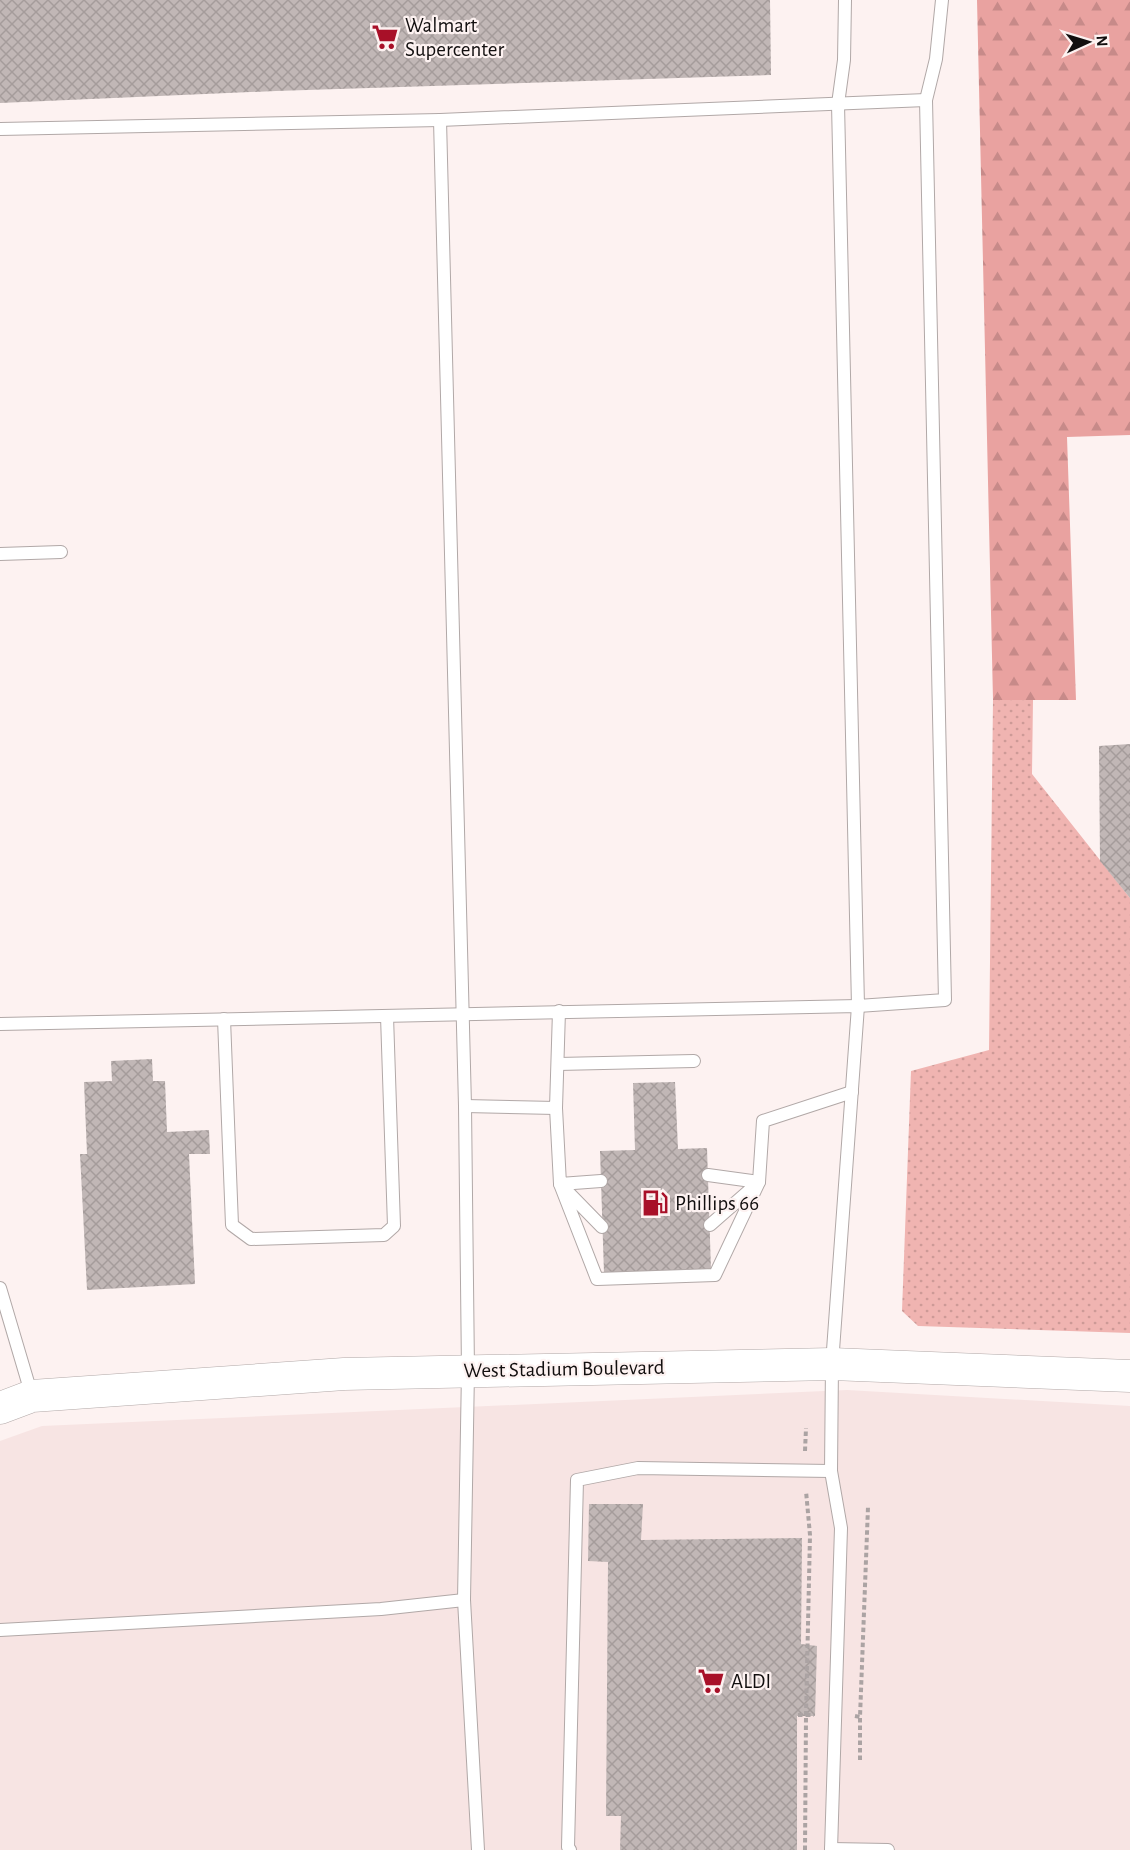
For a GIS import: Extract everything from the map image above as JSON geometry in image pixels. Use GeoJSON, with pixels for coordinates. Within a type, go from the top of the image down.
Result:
{"type":"FeatureCollection","features":[{"type":"Feature","properties":{"kind":"main road","name":"West Stadium Boulevard"},"geometry":{"type":"LineString","coordinates":[[0,1408],[32,1396],[344,1374],[832,1364],[1130,1376]]}},
{"type":"Feature","properties":{"kind":"lane"},"geometry":{"type":"LineString","coordinates":[[845,0],[844,60],[838,104],[858,1006],[832,1364],[831,1471],[841,1528],[831,1849],[888,1850]]}},
{"type":"Feature","properties":{"kind":"lane"},"geometry":{"type":"LineString","coordinates":[[0,1024],[858,1006],[945,1000],[926,100],[936,59],[942,0]]}},
{"type":"Feature","properties":{"kind":"lane"},"geometry":{"type":"LineString","coordinates":[[0,129],[440,120],[926,100]]}},
{"type":"Feature","properties":{"kind":"lane"},"geometry":{"type":"LineString","coordinates":[[440,120],[465,1106],[468,1371],[464,1599],[478,1850]]}},
{"type":"Feature","properties":{"kind":"lane"},"geometry":{"type":"LineString","coordinates":[[0,554],[61,552]]}},
{"type":"Feature","properties":{"kind":"lane"},"geometry":{"type":"LineString","coordinates":[[559,1011],[556,1108],[560,1184],[597,1279],[716,1275],[759,1182],[763,1121],[852,1092]]}},
{"type":"Feature","properties":{"kind":"lane"},"geometry":{"type":"LineString","coordinates":[[224,1019],[232,1225],[251,1239],[384,1235],[394,1226],[387,1016]]}},
{"type":"Feature","properties":{"kind":"lane"},"geometry":{"type":"LineString","coordinates":[[558,1064],[694,1061]]}},
{"type":"Feature","properties":{"kind":"lane"},"geometry":{"type":"LineString","coordinates":[[465,1106],[556,1108]]}},
{"type":"Feature","properties":{"kind":"lane"},"geometry":{"type":"LineString","coordinates":[[708,1175],[759,1182]]}},
{"type":"Feature","properties":{"kind":"lane"},"geometry":{"type":"LineString","coordinates":[[560,1184],[601,1181]]}},
{"type":"Feature","properties":{"kind":"lane"},"geometry":{"type":"LineString","coordinates":[[710,1225],[759,1182]]}},
{"type":"Feature","properties":{"kind":"lane"},"geometry":{"type":"LineString","coordinates":[[560,1184],[602,1227]]}},
{"type":"Feature","properties":{"kind":"lane"},"geometry":{"type":"LineString","coordinates":[[0,1288],[32,1396]]}},
{"type":"Feature","properties":{"kind":"lane"},"geometry":{"type":"LineString","coordinates":[[570,1850],[568,1847],[577,1480],[638,1468],[831,1471]]}},
{"type":"Feature","properties":{"kind":"lane"},"geometry":{"type":"LineString","coordinates":[[0,1630],[381,1609],[464,1599]]}},
{"type":"Feature","properties":{"kind":"path"},"geometry":{"type":"LineString","coordinates":[[805,1850],[810,1535],[804,1471],[806,1428]]}},
{"type":"Feature","properties":{"kind":"path"},"geometry":{"type":"LineString","coordinates":[[798,1714],[806,1715]]}},
{"type":"Feature","properties":{"kind":"path"},"geometry":{"type":"LineString","coordinates":[[860,1717],[860,1760]]}},
{"type":"Feature","properties":{"kind":"shaded area"},"geometry":{"type":"Polygon","coordinates":[[[993,700],[1033,700],[1032,774],[1130,898],[1130,1333],[918,1326],[902,1311],[911,1071],[989,1050],[993,700]]]}},
{"type":"Feature","properties":{"kind":"shaded area"},"geometry":{"type":"Polygon","coordinates":[[[847,1390],[1130,1406],[1130,1850],[0,1850],[0,1441],[42,1426],[847,1390]]]}},
{"type":"Feature","properties":{"kind":"green space"},"geometry":{"type":"Polygon","coordinates":[[[977,0],[1130,0],[1130,435],[1067,437],[1076,700],[993,700],[977,0]]]}},
{"type":"Feature","properties":{"kind":"building","name":"Walmart Supercenter"},"geometry":{"type":"Polygon","coordinates":[[[0,0],[770,0],[771,75],[276,91],[0,103],[0,0]]]}},
{"type":"Feature","properties":{"kind":"building"},"geometry":{"type":"Polygon","coordinates":[[[1130,744],[1130,898],[1100,861],[1099,746],[1130,744]]]}},
{"type":"Feature","properties":{"kind":"building"},"geometry":{"type":"Polygon","coordinates":[[[152,1059],[153,1081],[165,1081],[167,1132],[209,1130],[210,1154],[189,1154],[195,1284],[87,1290],[80,1154],[87,1154],[84,1082],[112,1081],[111,1061],[152,1059]]]}},
{"type":"Feature","properties":{"kind":"building","name":"Phillips 66"},"geometry":{"type":"Polygon","coordinates":[[[675,1082],[678,1149],[707,1148],[711,1270],[604,1273],[600,1151],[635,1150],[633,1083],[675,1082]]]}},
{"type":"Feature","properties":{"kind":"building","name":"ALDI"},"geometry":{"type":"Polygon","coordinates":[[[589,1504],[643,1504],[641,1540],[802,1538],[801,1644],[817,1646],[815,1716],[797,1716],[797,1850],[620,1850],[621,1816],[606,1816],[608,1562],[588,1561],[589,1504]]]}},
{"type":"Feature","properties":{"kind":"place","name":"Walmart Supercenter"},"geometry":{"type":"Point","coordinates":[385,37]}},
{"type":"Feature","properties":{"kind":"place","name":"Phillips 66"},"geometry":{"type":"Point","coordinates":[655,1203]}},
{"type":"Feature","properties":{"kind":"place","name":"ALDI"},"geometry":{"type":"Point","coordinates":[711,1681]}}]}
